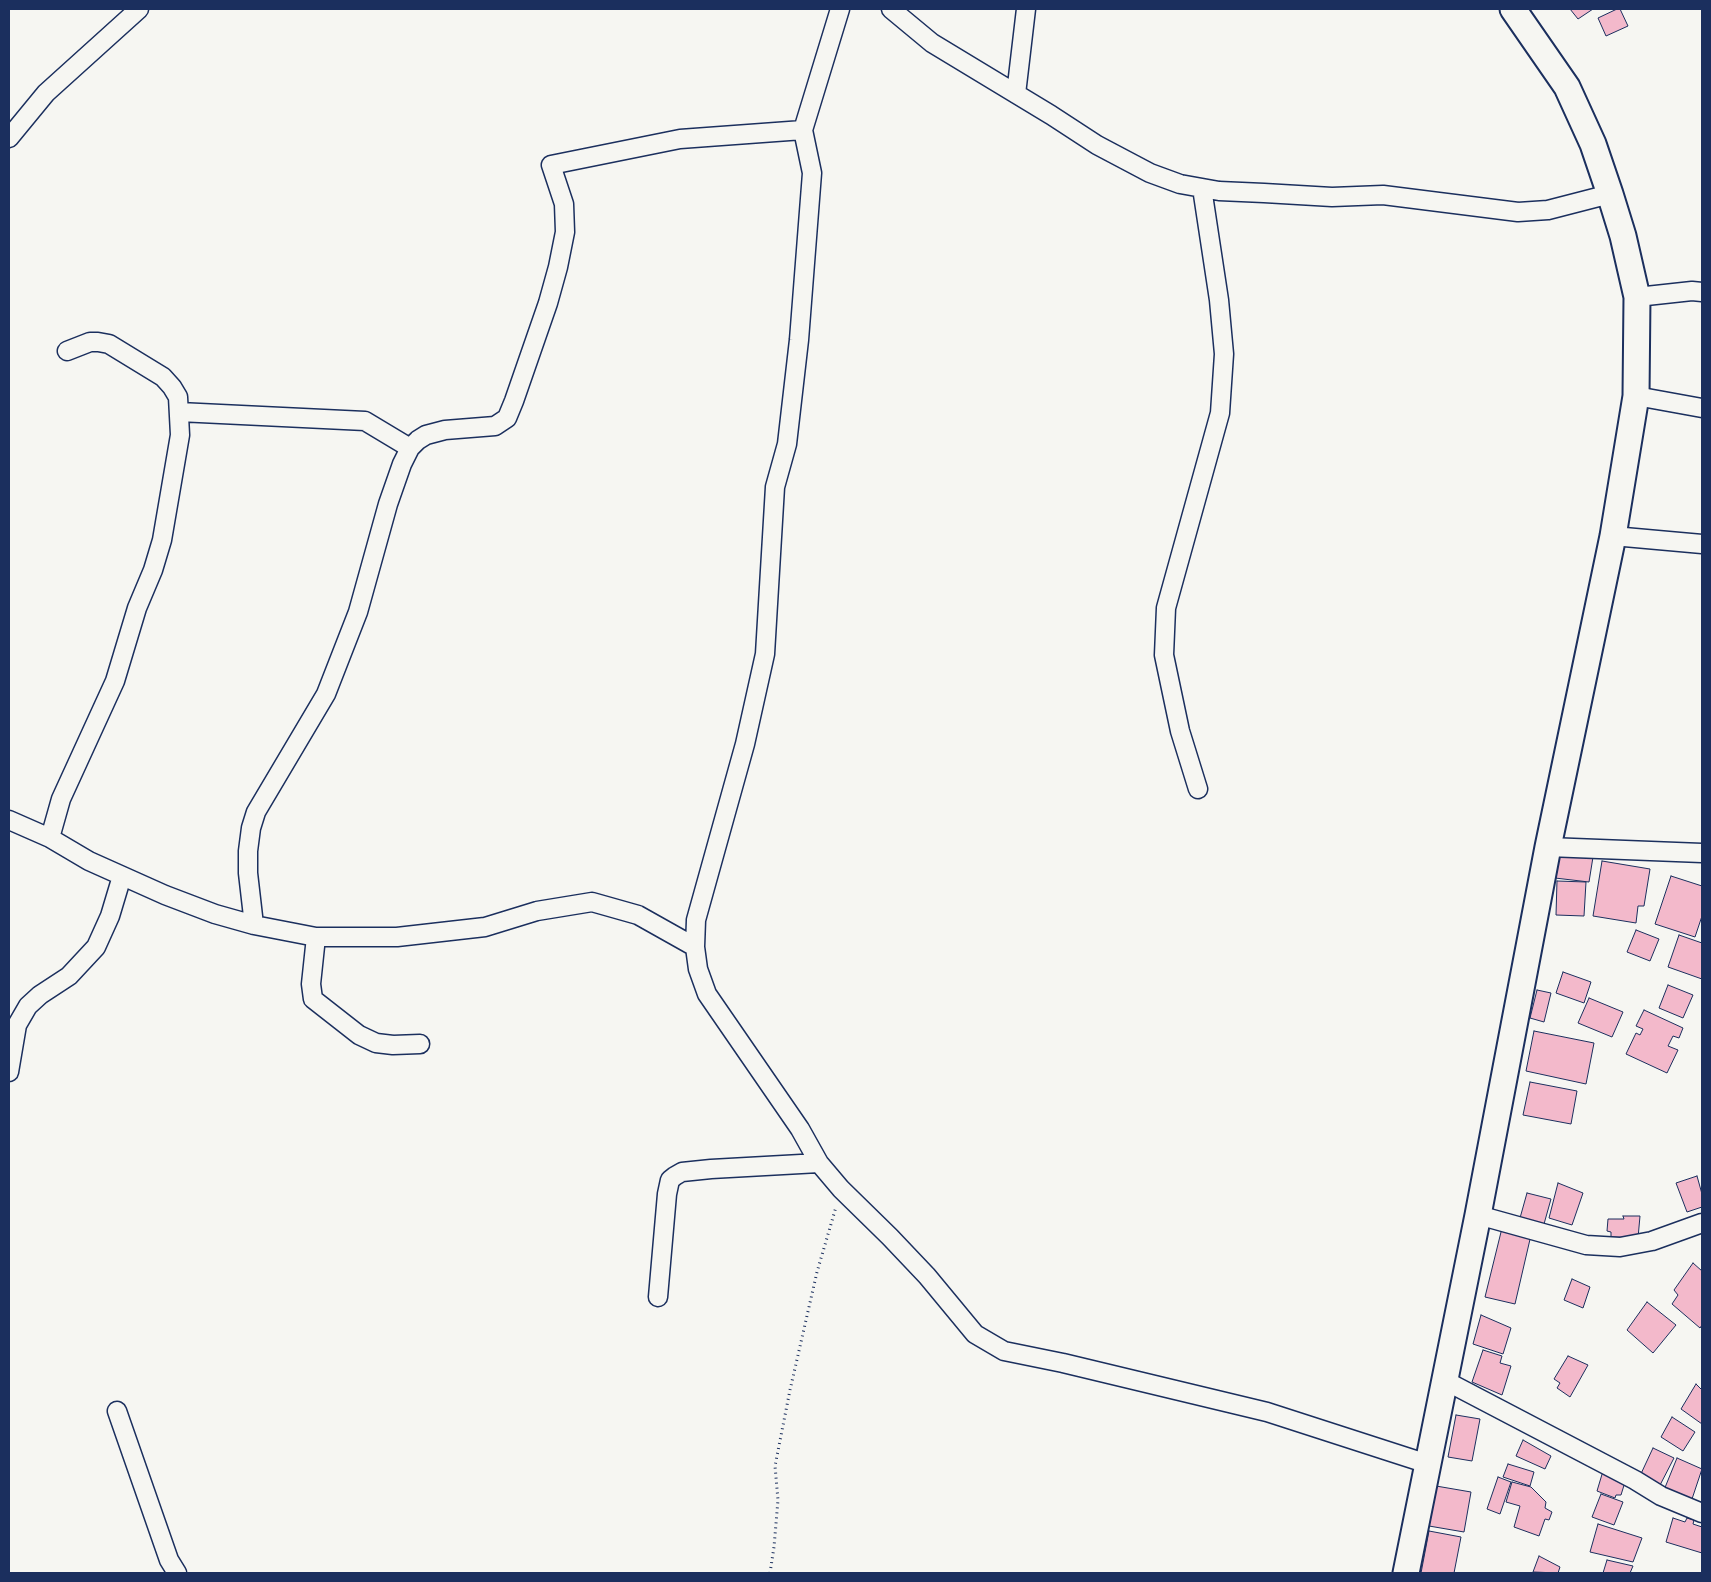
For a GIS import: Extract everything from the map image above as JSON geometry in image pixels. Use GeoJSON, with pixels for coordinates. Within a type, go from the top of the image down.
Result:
{"type":"FeatureCollection","features":[{"type":"Feature","properties":{"kind":"street"},"geometry":{"type":"LineString","coordinates":[[9,138],[46,93],[139,9]]}},
{"type":"Feature","properties":{"kind":"street"},"geometry":{"type":"LineString","coordinates":[[840,9],[803,130],[812,173],[800,340],[786,444],[775,487],[765,654],[745,744],[696,920],[695,947],[698,970],[707,994],[800,1129],[819,1163],[841,1189],[915,1263],[975,1334],[1004,1351],[1267,1412],[1428,1464]]}},
{"type":"Feature","properties":{"kind":"street"},"geometry":{"type":"LineString","coordinates":[[891,9],[932,43],[1097,145],[1150,173],[1180,184],[1219,191],[1332,197],[1383,195],[1518,212],[1548,210],[1610,194]]}},
{"type":"Feature","properties":{"kind":"street"},"geometry":{"type":"LineString","coordinates":[[1016,94],[1026,9]]}},
{"type":"Feature","properties":{"kind":"street"},"geometry":{"type":"LineString","coordinates":[[1406,1573],[1478,1215],[1548,847],[1613,536],[1636,396],[1637,297],[1623,236],[1610,194],[1593,144],[1567,87],[1513,9]]}},
{"type":"Feature","properties":{"kind":"street"},"geometry":{"type":"LineString","coordinates":[[254,925],[248,873],[248,851],[256,812],[326,694],[358,612],[388,504],[402,464],[410,448],[426,435],[445,430],[495,426],[507,418],[548,303],[565,232],[564,204],[551,165],[680,139],[803,130]]}},
{"type":"Feature","properties":{"kind":"street"},"geometry":{"type":"LineString","coordinates":[[1198,789],[1180,731],[1164,654],[1166,608],[1220,414],[1224,354],[1219,300],[1202,188]]}},
{"type":"Feature","properties":{"kind":"street"},"geometry":{"type":"LineString","coordinates":[[1637,297],[1692,291],[1702,292]]}},
{"type":"Feature","properties":{"kind":"street"},"geometry":{"type":"LineString","coordinates":[[50,838],[61,799],[115,682],[137,608],[153,570],[162,540],[180,435],[178,397],[163,377],[109,344],[90,342],[67,351]]}},
{"type":"Feature","properties":{"kind":"street"},"geometry":{"type":"LineString","coordinates":[[1636,396],[1702,408]]}},
{"type":"Feature","properties":{"kind":"street"},"geometry":{"type":"LineString","coordinates":[[180,412],[365,422],[410,448]]}},
{"type":"Feature","properties":{"kind":"street"},"geometry":{"type":"LineString","coordinates":[[1613,536],[1702,544]]}},
{"type":"Feature","properties":{"kind":"street"},"geometry":{"type":"LineString","coordinates":[[9,820],[50,838],[80,856],[165,895],[215,914],[254,925],[316,937],[397,937],[485,927],[536,911],[592,902],[638,915],[695,947]]}},
{"type":"Feature","properties":{"kind":"street"},"geometry":{"type":"LineString","coordinates":[[1548,847],[1702,853]]}},
{"type":"Feature","properties":{"kind":"street"},"geometry":{"type":"LineString","coordinates":[[9,1072],[16,1025],[28,1006],[40,995],[69,976],[96,947],[110,916],[122,876]]}},
{"type":"Feature","properties":{"kind":"street"},"geometry":{"type":"LineString","coordinates":[[316,937],[311,984],[313,999],[359,1035],[376,1043],[393,1045],[420,1044]]}},
{"type":"Feature","properties":{"kind":"street"},"geometry":{"type":"LineString","coordinates":[[658,1297],[667,1194],[670,1180],[682,1172],[711,1168],[819,1163]]}},
{"type":"Feature","properties":{"kind":"street"},"geometry":{"type":"LineString","coordinates":[[1478,1215],[1586,1245],[1620,1247],[1652,1241],[1702,1223]]}},
{"type":"Feature","properties":{"kind":"street"},"geometry":{"type":"LineString","coordinates":[[1444,1380],[1626,1475],[1661,1496],[1702,1513]]}},
{"type":"Feature","properties":{"kind":"street"},"geometry":{"type":"LineString","coordinates":[[117,1411],[169,1560],[177,1573]]}},
{"type":"Feature","properties":{"kind":"path"},"geometry":{"type":"LineString","coordinates":[[770,1573],[778,1500],[775,1466],[790,1390],[818,1272],[841,1189]]}},
{"type":"Feature","properties":{"kind":"building"},"geometry":{"type":"Polygon","coordinates":[[[1570,9],[1593,9],[1578,19],[1570,9]]]}},
{"type":"Feature","properties":{"kind":"building"},"geometry":{"type":"Polygon","coordinates":[[[1620,9],[1628,26],[1606,36],[1598,18],[1620,9]]]}},
{"type":"Feature","properties":{"kind":"building"},"geometry":{"type":"Polygon","coordinates":[[[1554,852],[1593,857],[1589,882],[1555,878],[1554,883],[1550,882],[1554,852]]]}},
{"type":"Feature","properties":{"kind":"building"},"geometry":{"type":"Polygon","coordinates":[[[1602,861],[1650,869],[1644,906],[1638,906],[1636,923],[1593,916],[1602,861]]]}},
{"type":"Feature","properties":{"kind":"building"},"geometry":{"type":"Polygon","coordinates":[[[1671,876],[1702,886],[1702,916],[1695,937],[1655,924],[1671,876]]]}},
{"type":"Feature","properties":{"kind":"building"},"geometry":{"type":"Polygon","coordinates":[[[1557,881],[1586,882],[1584,916],[1556,915],[1557,881]]]}},
{"type":"Feature","properties":{"kind":"building"},"geometry":{"type":"Polygon","coordinates":[[[1636,930],[1659,939],[1650,961],[1627,952],[1636,930]]]}},
{"type":"Feature","properties":{"kind":"building"},"geometry":{"type":"Polygon","coordinates":[[[1679,935],[1702,943],[1702,979],[1668,967],[1679,935]]]}},
{"type":"Feature","properties":{"kind":"building"},"geometry":{"type":"Polygon","coordinates":[[[1563,972],[1591,982],[1584,1003],[1556,993],[1563,972]]]}},
{"type":"Feature","properties":{"kind":"building"},"geometry":{"type":"Polygon","coordinates":[[[1668,985],[1693,995],[1683,1018],[1659,1008],[1668,985]]]}},
{"type":"Feature","properties":{"kind":"building"},"geometry":{"type":"Polygon","coordinates":[[[1537,990],[1551,993],[1544,1022],[1530,1018],[1537,990]]]}},
{"type":"Feature","properties":{"kind":"building"},"geometry":{"type":"Polygon","coordinates":[[[1589,998],[1623,1012],[1612,1037],[1578,1023],[1589,998]]]}},
{"type":"Feature","properties":{"kind":"building"},"geometry":{"type":"Polygon","coordinates":[[[1644,1010],[1683,1028],[1679,1038],[1673,1036],[1668,1046],[1678,1050],[1667,1073],[1626,1054],[1636,1033],[1640,1035],[1643,1029],[1636,1026],[1644,1010]]]}},
{"type":"Feature","properties":{"kind":"building"},"geometry":{"type":"Polygon","coordinates":[[[1534,1031],[1594,1043],[1586,1084],[1526,1071],[1534,1031]]]}},
{"type":"Feature","properties":{"kind":"building"},"geometry":{"type":"Polygon","coordinates":[[[1530,1082],[1577,1091],[1571,1124],[1523,1115],[1530,1082]]]}},
{"type":"Feature","properties":{"kind":"building"},"geometry":{"type":"Polygon","coordinates":[[[1697,1176],[1702,1194],[1702,1207],[1687,1212],[1676,1183],[1697,1176]]]}},
{"type":"Feature","properties":{"kind":"building"},"geometry":{"type":"Polygon","coordinates":[[[1558,1183],[1583,1193],[1572,1225],[1549,1218],[1558,1183]]]}},
{"type":"Feature","properties":{"kind":"building"},"geometry":{"type":"Polygon","coordinates":[[[1527,1193],[1551,1199],[1544,1224],[1520,1218],[1527,1193]]]}},
{"type":"Feature","properties":{"kind":"building"},"geometry":{"type":"Polygon","coordinates":[[[1623,1216],[1640,1216],[1638,1238],[1611,1237],[1611,1232],[1607,1231],[1608,1219],[1624,1219],[1623,1216]]]}},
{"type":"Feature","properties":{"kind":"building"},"geometry":{"type":"Polygon","coordinates":[[[1502,1228],[1531,1235],[1515,1304],[1485,1297],[1502,1228]]]}},
{"type":"Feature","properties":{"kind":"building"},"geometry":{"type":"Polygon","coordinates":[[[1693,1263],[1702,1271],[1702,1325],[1700,1328],[1672,1304],[1678,1295],[1674,1290],[1693,1263]]]}},
{"type":"Feature","properties":{"kind":"building"},"geometry":{"type":"Polygon","coordinates":[[[1572,1279],[1590,1287],[1583,1308],[1564,1300],[1572,1279]]]}},
{"type":"Feature","properties":{"kind":"building"},"geometry":{"type":"Polygon","coordinates":[[[1647,1302],[1676,1325],[1653,1353],[1627,1330],[1647,1302]]]}},
{"type":"Feature","properties":{"kind":"building"},"geometry":{"type":"Polygon","coordinates":[[[1481,1315],[1511,1328],[1503,1354],[1473,1344],[1481,1315]]]}},
{"type":"Feature","properties":{"kind":"building"},"geometry":{"type":"Polygon","coordinates":[[[1483,1350],[1502,1356],[1500,1363],[1511,1366],[1502,1395],[1472,1382],[1483,1350]]]}},
{"type":"Feature","properties":{"kind":"building"},"geometry":{"type":"Polygon","coordinates":[[[1568,1356],[1588,1365],[1570,1397],[1557,1388],[1560,1383],[1554,1379],[1568,1356]]]}},
{"type":"Feature","properties":{"kind":"building"},"geometry":{"type":"Polygon","coordinates":[[[1696,1384],[1702,1390],[1702,1424],[1681,1409],[1696,1384]]]}},
{"type":"Feature","properties":{"kind":"building"},"geometry":{"type":"Polygon","coordinates":[[[1456,1415],[1480,1419],[1472,1461],[1448,1457],[1456,1415]]]}},
{"type":"Feature","properties":{"kind":"building"},"geometry":{"type":"Polygon","coordinates":[[[1672,1417],[1695,1432],[1683,1451],[1661,1437],[1672,1417]]]}},
{"type":"Feature","properties":{"kind":"building"},"geometry":{"type":"Polygon","coordinates":[[[1523,1440],[1551,1456],[1545,1469],[1516,1456],[1523,1440]]]}},
{"type":"Feature","properties":{"kind":"building"},"geometry":{"type":"Polygon","coordinates":[[[1653,1448],[1674,1458],[1658,1489],[1639,1478],[1653,1448]]]}},
{"type":"Feature","properties":{"kind":"building"},"geometry":{"type":"Polygon","coordinates":[[[1677,1458],[1702,1469],[1691,1502],[1664,1490],[1677,1458]]]}},
{"type":"Feature","properties":{"kind":"building"},"geometry":{"type":"Polygon","coordinates":[[[1508,1464],[1534,1472],[1530,1486],[1503,1477],[1508,1464]]]}},
{"type":"Feature","properties":{"kind":"building"},"geometry":{"type":"Polygon","coordinates":[[[1603,1471],[1625,1482],[1621,1495],[1616,1495],[1615,1498],[1597,1491],[1603,1471]]]}},
{"type":"Feature","properties":{"kind":"building"},"geometry":{"type":"Polygon","coordinates":[[[1498,1477],[1511,1482],[1500,1514],[1487,1509],[1498,1477]]]}},
{"type":"Feature","properties":{"kind":"building"},"geometry":{"type":"Polygon","coordinates":[[[1512,1482],[1531,1487],[1546,1502],[1545,1508],[1552,1512],[1549,1520],[1545,1519],[1539,1536],[1514,1527],[1520,1506],[1506,1502],[1512,1482]]]}},
{"type":"Feature","properties":{"kind":"building"},"geometry":{"type":"Polygon","coordinates":[[[1436,1486],[1471,1492],[1464,1532],[1429,1526],[1436,1486]]]}},
{"type":"Feature","properties":{"kind":"building"},"geometry":{"type":"Polygon","coordinates":[[[1601,1494],[1623,1502],[1614,1525],[1592,1517],[1601,1494]]]}},
{"type":"Feature","properties":{"kind":"building"},"geometry":{"type":"Polygon","coordinates":[[[1673,1518],[1685,1522],[1687,1518],[1694,1520],[1693,1524],[1702,1527],[1702,1553],[1666,1542],[1673,1518]]]}},
{"type":"Feature","properties":{"kind":"building"},"geometry":{"type":"Polygon","coordinates":[[[1598,1524],[1642,1538],[1633,1562],[1590,1552],[1598,1524]]]}},
{"type":"Feature","properties":{"kind":"building"},"geometry":{"type":"Polygon","coordinates":[[[1429,1531],[1461,1537],[1454,1573],[1421,1573],[1429,1531]]]}},
{"type":"Feature","properties":{"kind":"building"},"geometry":{"type":"Polygon","coordinates":[[[1539,1556],[1560,1567],[1558,1573],[1533,1572],[1539,1556]]]}},
{"type":"Feature","properties":{"kind":"building"},"geometry":{"type":"Polygon","coordinates":[[[1607,1560],[1633,1566],[1630,1573],[1603,1573],[1607,1560]]]}}]}
